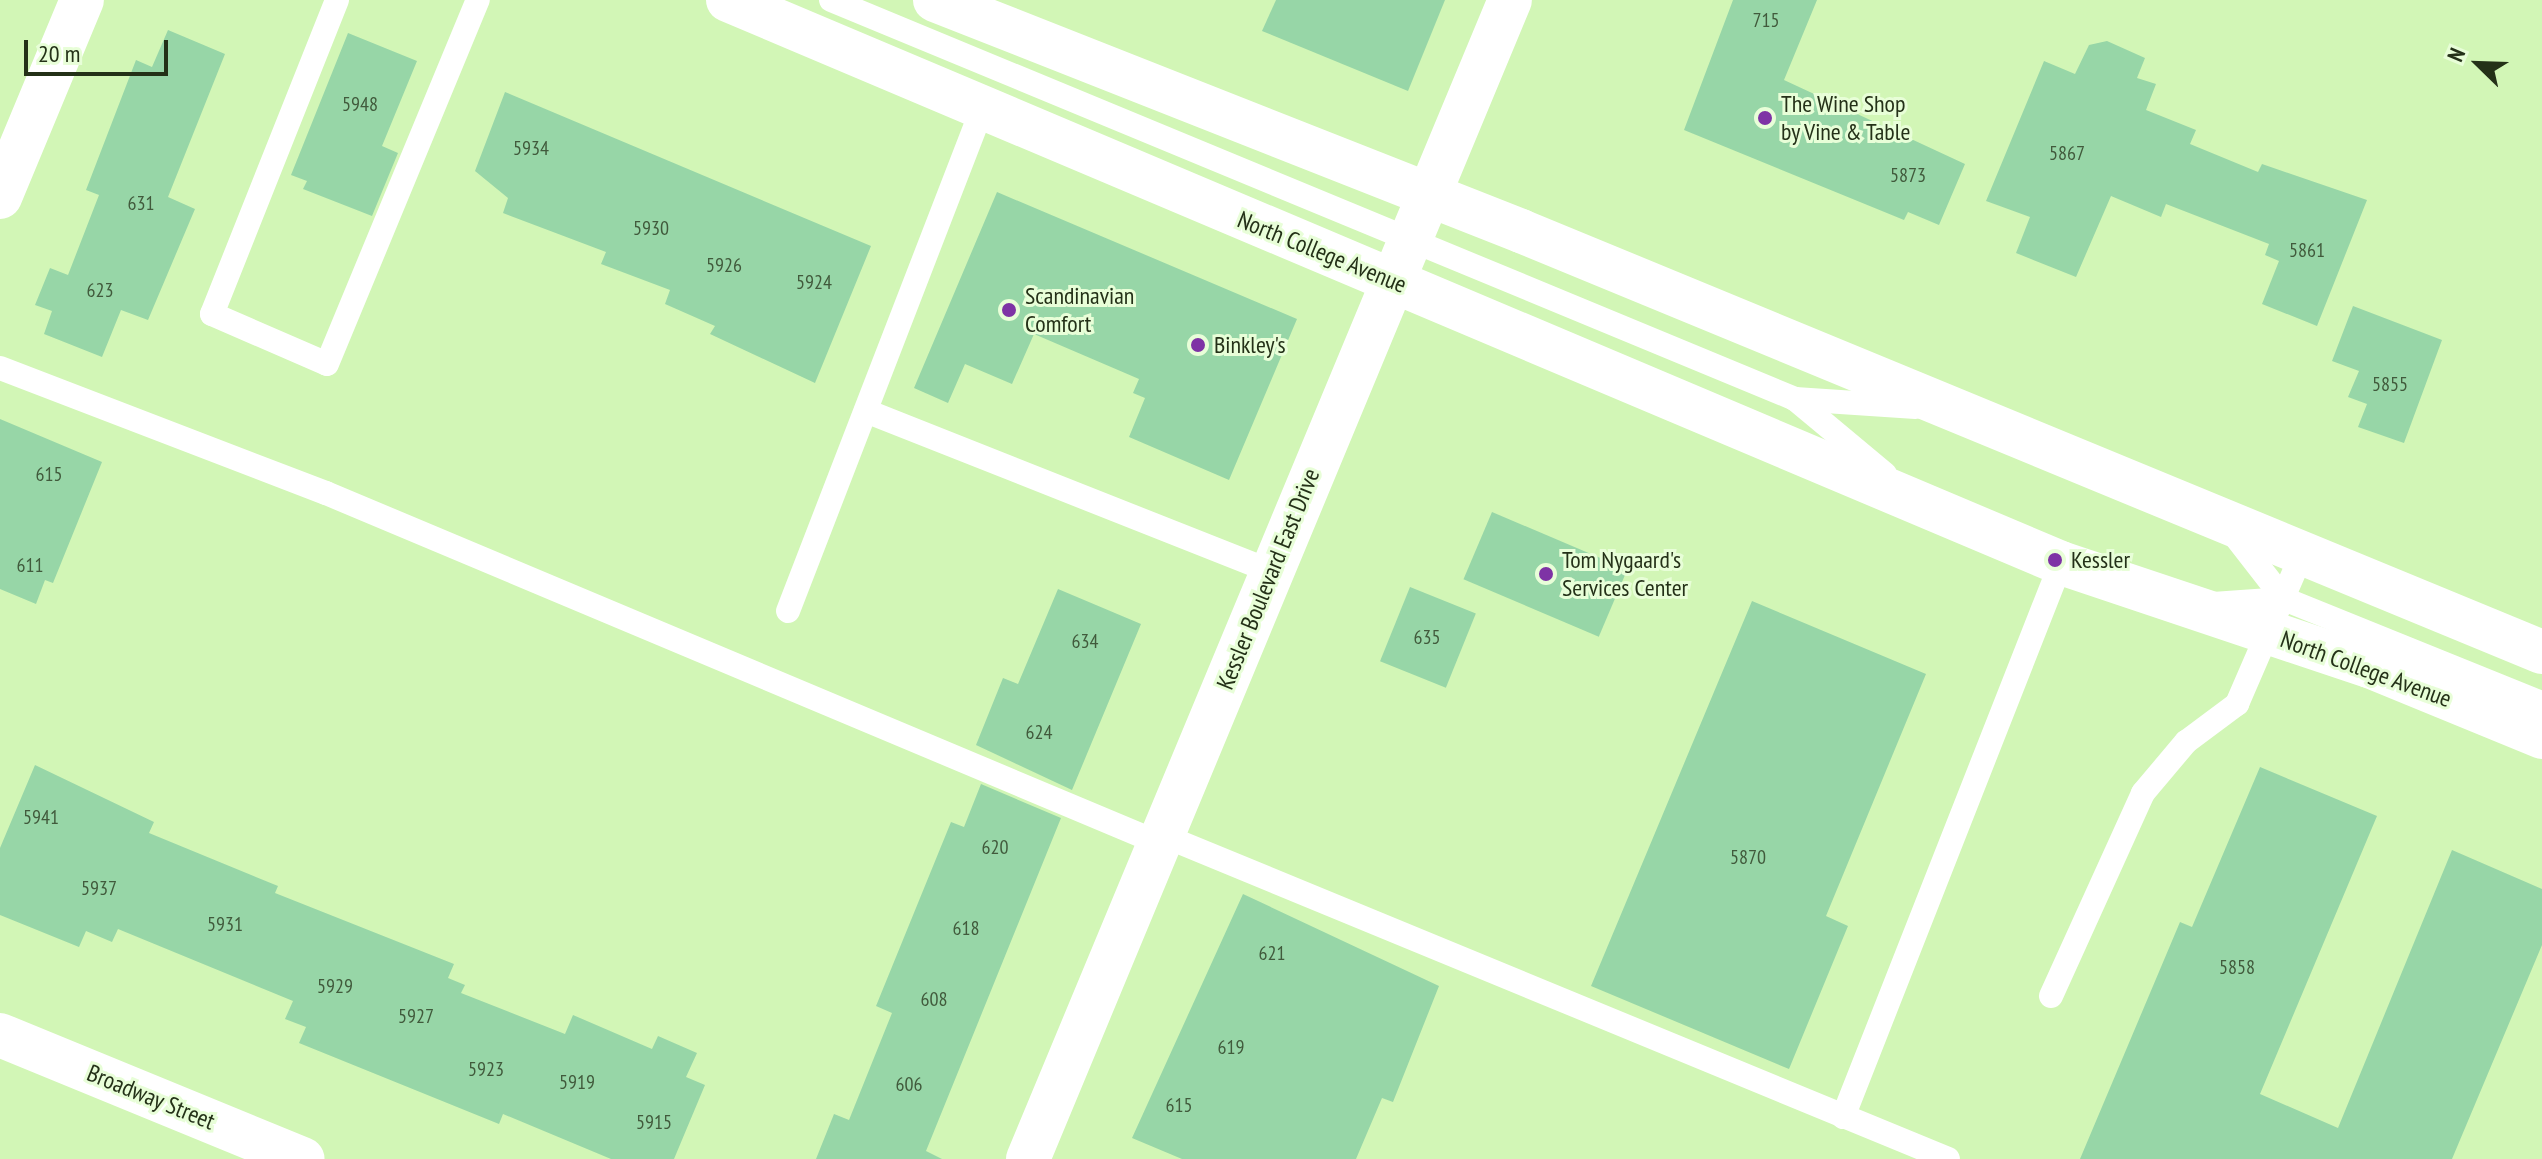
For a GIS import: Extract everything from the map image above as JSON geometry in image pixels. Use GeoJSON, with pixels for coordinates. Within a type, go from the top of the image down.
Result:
{"type":"FeatureCollection","features":[{"type":"Feature","properties":{"kind":"main road"},"geometry":{"type":"LineString","coordinates":[[0,197],[82,0]]}},
{"type":"Feature","properties":{"kind":"main road","name":"North College Avenue"},"geometry":{"type":"LineString","coordinates":[[728,0],[984,104],[1113,168],[1392,280],[2061,563],[2188,607],[2276,616],[2369,666],[2542,737]]}},
{"type":"Feature","properties":{"kind":"main road","name":"North College Avenue"},"geometry":{"type":"LineString","coordinates":[[935,0],[1958,410],[2542,652]]}},
{"type":"Feature","properties":{"kind":"main road","name":"Kessler Boulevard East Drive"},"geometry":{"type":"LineString","coordinates":[[1028,1159],[1510,0]]}},
{"type":"Feature","properties":{"kind":"main road","name":"Broadway Street"},"geometry":{"type":"LineString","coordinates":[[0,1035],[303,1159]]}},
{"type":"Feature","properties":{"kind":"lane"},"geometry":{"type":"LineString","coordinates":[[337,0],[212,314],[327,364],[478,0]]}},
{"type":"Feature","properties":{"kind":"lane","name":"North College Avenue"},"geometry":{"type":"LineString","coordinates":[[831,0],[1795,399],[1917,501]]}},
{"type":"Feature","properties":{"kind":"lane"},"geometry":{"type":"LineString","coordinates":[[788,611],[984,104]]}},
{"type":"Feature","properties":{"kind":"lane"},"geometry":{"type":"LineString","coordinates":[[0,368],[326,493],[1160,839],[1948,1159]]}},
{"type":"Feature","properties":{"kind":"lane","name":"North College Avenue"},"geometry":{"type":"LineString","coordinates":[[1795,399],[1958,410]]}},
{"type":"Feature","properties":{"kind":"lane"},"geometry":{"type":"LineString","coordinates":[[866,411],[1271,571]]}},
{"type":"Feature","properties":{"kind":"lane","name":"North College Avenue"},"geometry":{"type":"LineString","coordinates":[[2225,522],[2276,616],[2542,703]]}},
{"type":"Feature","properties":{"kind":"lane"},"geometry":{"type":"LineString","coordinates":[[2051,996],[2143,793],[2186,742],[2237,704],[2302,554]]}},
{"type":"Feature","properties":{"kind":"lane"},"geometry":{"type":"LineString","coordinates":[[1843,1117],[2061,563]]}},
{"type":"Feature","properties":{"kind":"building"},"geometry":{"type":"Polygon","coordinates":[[[1276,0],[1445,0],[1408,91],[1262,31],[1276,0]]]}},
{"type":"Feature","properties":{"kind":"building"},"geometry":{"type":"Polygon","coordinates":[[[1733,0],[1817,0],[1784,80],[1965,164],[1939,225],[1908,212],[1904,220],[1684,130],[1733,0]]]}},
{"type":"Feature","properties":{"kind":"building"},"geometry":{"type":"Polygon","coordinates":[[[168,30],[225,54],[168,197],[195,209],[148,320],[121,310],[102,357],[44,334],[52,311],[35,305],[50,268],[68,275],[99,195],[86,190],[136,60],[152,67],[168,30]]]}},
{"type":"Feature","properties":{"kind":"building"},"geometry":{"type":"Polygon","coordinates":[[[348,33],[417,61],[382,146],[398,153],[372,216],[303,189],[307,181],[291,175],[348,33]]]}},
{"type":"Feature","properties":{"kind":"building"},"geometry":{"type":"Polygon","coordinates":[[[2107,41],[2145,58],[2137,78],[2156,84],[2146,110],[2196,130],[2190,144],[2258,172],[2262,164],[2367,200],[2317,326],[2262,304],[2279,261],[2265,255],[2269,244],[2166,204],[2161,217],[2111,196],[2076,277],[2016,253],[2030,217],[1986,201],[2044,61],[2075,74],[2089,45],[2107,41]]]}},
{"type":"Feature","properties":{"kind":"building"},"geometry":{"type":"Polygon","coordinates":[[[505,92],[871,246],[815,383],[710,334],[715,326],[665,304],[670,290],[601,264],[606,252],[503,213],[508,198],[475,171],[505,92]]]}},
{"type":"Feature","properties":{"kind":"building"},"geometry":{"type":"Polygon","coordinates":[[[997,192],[1297,319],[1229,480],[1129,437],[1145,398],[1133,393],[1139,379],[1034,334],[1012,384],[965,364],[948,403],[914,388],[997,192]]]}},
{"type":"Feature","properties":{"kind":"building"},"geometry":{"type":"Polygon","coordinates":[[[2353,306],[2442,340],[2404,443],[2358,427],[2367,404],[2348,397],[2359,371],[2332,361],[2353,306]]]}},
{"type":"Feature","properties":{"kind":"building"},"geometry":{"type":"Polygon","coordinates":[[[0,419],[102,462],[53,583],[45,580],[36,604],[0,589],[0,419]]]}},
{"type":"Feature","properties":{"kind":"building","name":"Tom Nygaard's Services Center"},"geometry":{"type":"Polygon","coordinates":[[[1492,512],[1627,569],[1599,637],[1463,579],[1492,512]]]}},
{"type":"Feature","properties":{"kind":"building"},"geometry":{"type":"Polygon","coordinates":[[[1410,587],[1476,614],[1446,688],[1380,661],[1410,587]]]}},
{"type":"Feature","properties":{"kind":"building"},"geometry":{"type":"Polygon","coordinates":[[[1058,589],[1141,624],[1072,790],[976,745],[1003,678],[1018,684],[1058,589]]]}},
{"type":"Feature","properties":{"kind":"building"},"geometry":{"type":"Polygon","coordinates":[[[1752,601],[1926,674],[1826,916],[1848,926],[1789,1069],[1591,986],[1752,601]]]}},
{"type":"Feature","properties":{"kind":"building"},"geometry":{"type":"Polygon","coordinates":[[[35,765],[154,822],[149,833],[278,886],[275,893],[454,964],[448,978],[465,985],[461,993],[565,1034],[573,1015],[652,1049],[658,1036],[697,1053],[686,1077],[705,1085],[674,1159],[611,1159],[503,1114],[499,1124],[299,1043],[306,1027],[285,1019],[293,1001],[118,929],[112,942],[86,931],[79,947],[0,915],[0,848],[35,765]]]}},
{"type":"Feature","properties":{"kind":"building"},"geometry":{"type":"Polygon","coordinates":[[[2260,767],[2377,816],[2260,1094],[2338,1128],[2452,850],[2542,889],[2542,945],[2452,1159],[2080,1159],[2180,922],[2192,927],[2260,767]]]}},
{"type":"Feature","properties":{"kind":"building"},"geometry":{"type":"Polygon","coordinates":[[[981,784],[1061,818],[926,1151],[942,1159],[816,1159],[834,1114],[849,1120],[892,1013],[876,1006],[951,822],[964,827],[981,784]]]}},
{"type":"Feature","properties":{"kind":"building"},"geometry":{"type":"Polygon","coordinates":[[[1243,894],[1439,986],[1393,1102],[1382,1098],[1356,1159],[1182,1159],[1132,1138],[1243,894]]]}},
{"type":"Feature","properties":{"kind":"place","name":"The Wine Shop by Vine & Table"},"geometry":{"type":"Point","coordinates":[1765,118]}},
{"type":"Feature","properties":{"kind":"place","name":"Scandinavian Comfort"},"geometry":{"type":"Point","coordinates":[1009,310]}},
{"type":"Feature","properties":{"kind":"place","name":"Binkley's"},"geometry":{"type":"Point","coordinates":[1198,345]}},
{"type":"Feature","properties":{"kind":"place","name":"Kessler"},"geometry":{"type":"Point","coordinates":[2055,560]}},
{"type":"Feature","properties":{"kind":"place","name":"Tom Nygaard's Services Center"},"geometry":{"type":"Point","coordinates":[1546,574]}}]}
